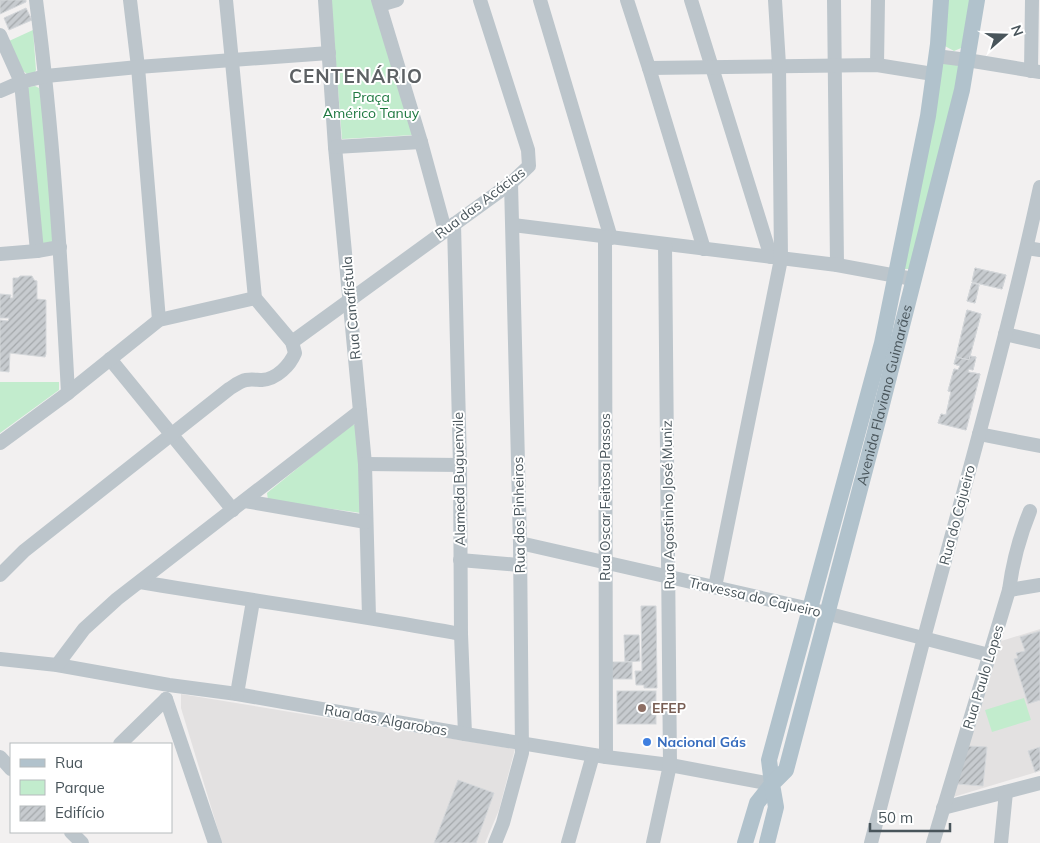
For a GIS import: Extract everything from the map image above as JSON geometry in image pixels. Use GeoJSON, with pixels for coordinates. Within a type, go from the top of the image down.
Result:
{"type":"FeatureCollection","features":[{"type":"Feature","properties":{"kind":"main road","name":"Avenida Flaviano Guimarães"},"geometry":{"type":"LineString","coordinates":[[767,843],[776,807],[769,760],[882,343],[928,116],[942,0]]}},
{"type":"Feature","properties":{"kind":"main road","name":"Avenida Flaviano Guimarães"},"geometry":{"type":"LineString","coordinates":[[745,843],[757,802],[786,770],[962,90],[976,0]]}},
{"type":"Feature","properties":{"kind":"street"},"geometry":{"type":"LineString","coordinates":[[36,0],[46,76],[60,247],[68,392]]}},
{"type":"Feature","properties":{"kind":"street"},"geometry":{"type":"LineString","coordinates":[[130,0],[138,67],[159,320]]}},
{"type":"Feature","properties":{"kind":"street"},"geometry":{"type":"LineString","coordinates":[[0,575],[24,551],[238,383],[246,380],[264,380],[284,369],[295,353],[292,342],[255,298],[226,0]]}},
{"type":"Feature","properties":{"kind":"street","name":"Rua Canafístula"},"geometry":{"type":"LineString","coordinates":[[325,0],[335,147],[364,464],[368,617]]}},
{"type":"Feature","properties":{"kind":"street"},"geometry":{"type":"LineString","coordinates":[[379,3],[397,0]]}},
{"type":"Feature","properties":{"kind":"street","name":"Rua das Acácias"},"geometry":{"type":"LineString","coordinates":[[292,342],[511,183],[529,166],[529,156],[480,0]]}},
{"type":"Feature","properties":{"kind":"street","name":"Rua Oscar Feitosa Passos"},"geometry":{"type":"LineString","coordinates":[[540,0],[608,237],[605,564],[600,756],[568,843]]}},
{"type":"Feature","properties":{"kind":"street"},"geometry":{"type":"LineString","coordinates":[[627,0],[704,249]]}},
{"type":"Feature","properties":{"kind":"street"},"geometry":{"type":"LineString","coordinates":[[691,0],[776,258]]}},
{"type":"Feature","properties":{"kind":"street"},"geometry":{"type":"LineString","coordinates":[[834,0],[837,265]]}},
{"type":"Feature","properties":{"kind":"street"},"geometry":{"type":"LineString","coordinates":[[878,0],[878,65]]}},
{"type":"Feature","properties":{"kind":"street"},"geometry":{"type":"LineString","coordinates":[[936,56],[1036,72],[1032,0]]}},
{"type":"Feature","properties":{"kind":"street"},"geometry":{"type":"LineString","coordinates":[[715,587],[776,258],[779,65],[775,1]]}},
{"type":"Feature","properties":{"kind":"street","name":"Alameda Buguenvile"},"geometry":{"type":"LineString","coordinates":[[379,3],[421,142],[450,227],[460,465],[461,634],[465,734]]}},
{"type":"Feature","properties":{"kind":"street"},"geometry":{"type":"LineString","coordinates":[[0,35],[21,82],[37,251]]}},
{"type":"Feature","properties":{"kind":"street"},"geometry":{"type":"LineString","coordinates":[[0,92],[21,82],[46,76],[329,52]]}},
{"type":"Feature","properties":{"kind":"street"},"geometry":{"type":"LineString","coordinates":[[649,68],[878,65],[933,74]]}},
{"type":"Feature","properties":{"kind":"street"},"geometry":{"type":"LineString","coordinates":[[335,147],[421,142]]}},
{"type":"Feature","properties":{"kind":"street","name":"Rua dos Pinheiros"},"geometry":{"type":"LineString","coordinates":[[495,843],[503,823],[522,753],[520,543],[511,183]]}},
{"type":"Feature","properties":{"kind":"street","name":"Rua do Cajueiro"},"geometry":{"type":"LineString","coordinates":[[871,843],[1005,334],[1033,249],[1040,187]]}},
{"type":"Feature","properties":{"kind":"street"},"geometry":{"type":"LineString","coordinates":[[513,225],[837,265],[913,279]]}},
{"type":"Feature","properties":{"kind":"street","name":"Rua Agostinho José Muniz"},"geometry":{"type":"LineString","coordinates":[[653,843],[670,765],[665,244]]}},
{"type":"Feature","properties":{"kind":"street"},"geometry":{"type":"LineString","coordinates":[[0,254],[60,247]]}},
{"type":"Feature","properties":{"kind":"street"},"geometry":{"type":"LineString","coordinates":[[0,443],[159,320],[255,298]]}},
{"type":"Feature","properties":{"kind":"street"},"geometry":{"type":"LineString","coordinates":[[1005,334],[1040,342]]}},
{"type":"Feature","properties":{"kind":"street"},"geometry":{"type":"LineString","coordinates":[[110,359],[234,510]]}},
{"type":"Feature","properties":{"kind":"street"},"geometry":{"type":"LineString","coordinates":[[57,665],[84,630],[117,599],[360,411]]}},
{"type":"Feature","properties":{"kind":"street"},"geometry":{"type":"LineString","coordinates":[[980,434],[1040,446]]}},
{"type":"Feature","properties":{"kind":"street"},"geometry":{"type":"LineString","coordinates":[[364,464],[460,465]]}},
{"type":"Feature","properties":{"kind":"street"},"geometry":{"type":"LineString","coordinates":[[245,501],[366,522]]}},
{"type":"Feature","properties":{"kind":"street","name":"Rua Paulo Lopes"},"geometry":{"type":"LineString","coordinates":[[933,843],[1009,590],[1019,537],[1030,511]]}},
{"type":"Feature","properties":{"kind":"street","name":"Travessa do Cajueiro"},"geometry":{"type":"LineString","coordinates":[[520,543],[605,564],[669,576],[989,655]]}},
{"type":"Feature","properties":{"kind":"street"},"geometry":{"type":"LineString","coordinates":[[460,560],[519,566]]}},
{"type":"Feature","properties":{"kind":"street"},"geometry":{"type":"LineString","coordinates":[[140,582],[253,601],[368,617],[461,634]]}},
{"type":"Feature","properties":{"kind":"street"},"geometry":{"type":"LineString","coordinates":[[1009,590],[1040,585]]}},
{"type":"Feature","properties":{"kind":"street"},"geometry":{"type":"LineString","coordinates":[[237,694],[253,601]]}},
{"type":"Feature","properties":{"kind":"street","name":"Rua das Algarobas"},"geometry":{"type":"LineString","coordinates":[[0,659],[57,665],[169,685],[237,694],[465,734],[600,756],[670,765],[772,784]]}},
{"type":"Feature","properties":{"kind":"street"},"geometry":{"type":"LineString","coordinates":[[169,685],[166,699],[215,843]]}},
{"type":"Feature","properties":{"kind":"street"},"geometry":{"type":"LineString","coordinates":[[121,743],[166,699]]}},
{"type":"Feature","properties":{"kind":"street"},"geometry":{"type":"LineString","coordinates":[[0,757],[10,768]]}},
{"type":"Feature","properties":{"kind":"street"},"geometry":{"type":"LineString","coordinates":[[943,808],[1040,783]]}},
{"type":"Feature","properties":{"kind":"street"},"geometry":{"type":"LineString","coordinates":[[1001,843],[1006,792]]}},
{"type":"Feature","properties":{"kind":"street"},"geometry":{"type":"LineString","coordinates":[[72,833],[82,843]]}},
{"type":"Feature","properties":{"kind":"shaded area"},"geometry":{"type":"Polygon","coordinates":[[[1040,629],[1040,771],[950,798],[998,642],[1040,629]]]}},
{"type":"Feature","properties":{"kind":"shaded area"},"geometry":{"type":"Polygon","coordinates":[[[181,694],[515,749],[499,810],[485,843],[222,843],[181,708],[181,694]]]}},
{"type":"Feature","properties":{"kind":"green space","name":"Praça Américo Tanuy"},"geometry":{"type":"Polygon","coordinates":[[[331,0],[373,0],[414,135],[342,139],[331,0]]]}},
{"type":"Feature","properties":{"kind":"green space"},"geometry":{"type":"Polygon","coordinates":[[[945,0],[973,0],[966,46],[954,51],[943,45],[945,0]]]}},
{"type":"Feature","properties":{"kind":"green space"},"geometry":{"type":"Polygon","coordinates":[[[33,30],[36,70],[34,74],[27,74],[22,70],[9,41],[33,30]]]}},
{"type":"Feature","properties":{"kind":"green space"},"geometry":{"type":"Polygon","coordinates":[[[945,63],[953,63],[960,67],[911,269],[903,269],[940,66],[945,63]]]}},
{"type":"Feature","properties":{"kind":"green space"},"geometry":{"type":"Polygon","coordinates":[[[35,86],[39,88],[42,95],[53,240],[51,244],[42,244],[26,91],[29,87],[35,86]]]}},
{"type":"Feature","properties":{"kind":"green space"},"geometry":{"type":"Polygon","coordinates":[[[0,382],[59,382],[59,390],[0,433],[0,382]]]}},
{"type":"Feature","properties":{"kind":"green space"},"geometry":{"type":"Polygon","coordinates":[[[352,424],[357,426],[361,513],[268,500],[267,493],[352,424]]]}},
{"type":"Feature","properties":{"kind":"green space"},"geometry":{"type":"Polygon","coordinates":[[[1024,698],[1031,720],[992,732],[985,710],[1024,698]]]}},
{"type":"Feature","properties":{"kind":"building"},"geometry":{"type":"Polygon","coordinates":[[[0,0],[26,0],[26,2],[0,14],[0,0]]]}},
{"type":"Feature","properties":{"kind":"building"},"geometry":{"type":"Polygon","coordinates":[[[26,8],[32,20],[9,30],[4,18],[26,8]]]}},
{"type":"Feature","properties":{"kind":"building"},"geometry":{"type":"Polygon","coordinates":[[[975,268],[1006,275],[1002,289],[972,282],[975,268]]]}},
{"type":"Feature","properties":{"kind":"building"},"geometry":{"type":"Polygon","coordinates":[[[975,268],[1006,275],[1002,289],[972,282],[975,268]]]}},
{"type":"Feature","properties":{"kind":"building"},"geometry":{"type":"Polygon","coordinates":[[[32,276],[37,281],[37,299],[46,300],[46,354],[45,357],[10,353],[9,372],[0,371],[0,320],[8,321],[9,318],[0,318],[0,294],[11,295],[10,298],[13,298],[13,278],[32,276]]]}},
{"type":"Feature","properties":{"kind":"building"},"geometry":{"type":"Polygon","coordinates":[[[972,283],[979,285],[975,303],[967,301],[972,283]]]}},
{"type":"Feature","properties":{"kind":"building"},"geometry":{"type":"Polygon","coordinates":[[[972,283],[979,285],[975,303],[967,301],[972,283]]]}},
{"type":"Feature","properties":{"kind":"building"},"geometry":{"type":"Polygon","coordinates":[[[967,310],[981,314],[969,360],[956,357],[967,310]]]}},
{"type":"Feature","properties":{"kind":"building"},"geometry":{"type":"Polygon","coordinates":[[[967,310],[981,314],[969,360],[956,357],[967,310]]]}},
{"type":"Feature","properties":{"kind":"building"},"geometry":{"type":"Polygon","coordinates":[[[970,356],[976,357],[973,370],[969,369],[968,372],[980,374],[966,430],[938,423],[941,414],[946,415],[951,392],[948,391],[954,369],[958,370],[960,366],[954,364],[956,357],[969,360],[970,356]]]}},
{"type":"Feature","properties":{"kind":"building"},"geometry":{"type":"Polygon","coordinates":[[[970,356],[976,357],[973,370],[969,369],[968,372],[980,374],[966,430],[938,423],[941,414],[946,415],[951,392],[948,391],[954,369],[958,370],[960,366],[954,364],[956,357],[969,360],[970,356]]]}},
{"type":"Feature","properties":{"kind":"building"},"geometry":{"type":"Polygon","coordinates":[[[641,606],[656,606],[657,688],[644,688],[644,685],[636,685],[635,671],[642,671],[641,606]]]}},
{"type":"Feature","properties":{"kind":"building"},"geometry":{"type":"Polygon","coordinates":[[[1040,631],[1040,700],[1028,704],[1014,659],[1018,658],[1016,653],[1025,651],[1020,637],[1040,631]]]}},
{"type":"Feature","properties":{"kind":"building"},"geometry":{"type":"Polygon","coordinates":[[[624,635],[639,635],[640,661],[625,662],[624,635]]]}},
{"type":"Feature","properties":{"kind":"building"},"geometry":{"type":"Polygon","coordinates":[[[612,662],[632,662],[632,679],[612,679],[612,662]]]}},
{"type":"Feature","properties":{"kind":"building"},"geometry":{"type":"Polygon","coordinates":[[[617,691],[656,691],[656,724],[617,724],[617,691]]]}},
{"type":"Feature","properties":{"kind":"building"},"geometry":{"type":"Polygon","coordinates":[[[967,746],[987,747],[983,786],[957,784],[967,746]]]}},
{"type":"Feature","properties":{"kind":"building"},"geometry":{"type":"Polygon","coordinates":[[[1040,747],[1040,770],[1035,772],[1028,751],[1040,747]]]}},
{"type":"Feature","properties":{"kind":"building"},"geometry":{"type":"Polygon","coordinates":[[[458,780],[494,793],[476,843],[434,843],[458,780]]]}},
{"type":"Feature","properties":{"kind":"place","name":"EFEP"},"geometry":{"type":"Point","coordinates":[642,708]}},
{"type":"Feature","properties":{"kind":"place","name":"Nacional Gás"},"geometry":{"type":"Point","coordinates":[647,742]}},
{"type":"Feature","properties":{"kind":"district","name":"CENTENÁRIO"},"geometry":{"type":"Point","coordinates":[356,76]}}]}
